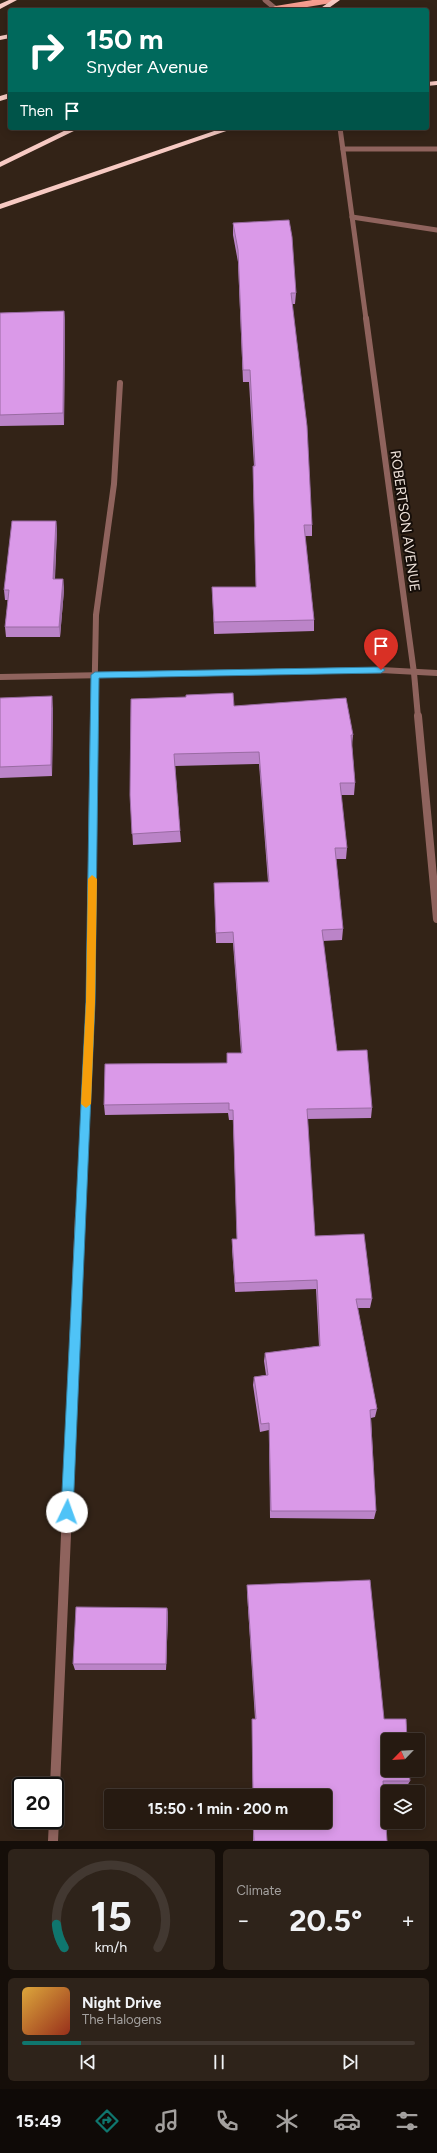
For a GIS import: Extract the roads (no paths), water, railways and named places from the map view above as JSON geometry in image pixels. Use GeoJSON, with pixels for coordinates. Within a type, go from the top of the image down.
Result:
{"type":"FeatureCollection","features":[{"type":"Feature","properties":{"kind":"highway"},"geometry":{"type":"LineString","coordinates":[[0,7],[14,0]]}},
{"type":"Feature","properties":{"kind":"highway"},"geometry":{"type":"LineString","coordinates":[[324,8],[337,0]]}},
{"type":"Feature","properties":{"kind":"highway"},"geometry":{"type":"LineString","coordinates":[[0,165],[72,130]]}},
{"type":"Feature","properties":{"kind":"highway"},"geometry":{"type":"LineString","coordinates":[[0,207],[194,139],[224,130]]}},
{"type":"Feature","properties":{"kind":"main road"},"geometry":{"type":"LineString","coordinates":[[286,8],[331,0]]}},
{"type":"Feature","properties":{"kind":"street"},"geometry":{"type":"LineString","coordinates":[[265,0],[273,8]]}},
{"type":"Feature","properties":{"kind":"street","name":"ROBERTSON AVENUE"},"geometry":{"type":"LineString","coordinates":[[340,130],[414,673],[437,919]]}},
{"type":"Feature","properties":{"kind":"street"},"geometry":{"type":"LineString","coordinates":[[343,148],[437,150]]}},
{"type":"Feature","properties":{"kind":"street"},"geometry":{"type":"LineString","coordinates":[[352,217],[437,230]]}},
{"type":"Feature","properties":{"kind":"street"},"geometry":{"type":"LineString","coordinates":[[55,1777],[90,1002],[96,614],[114,484],[120,383]]}},
{"type":"Feature","properties":{"kind":"street"},"geometry":{"type":"LineString","coordinates":[[0,677],[381,670],[414,673],[437,673]]}},
{"type":"Feature","properties":{"kind":"street"},"geometry":{"type":"LineString","coordinates":[[53,1841],[54,1829]]}}]}
